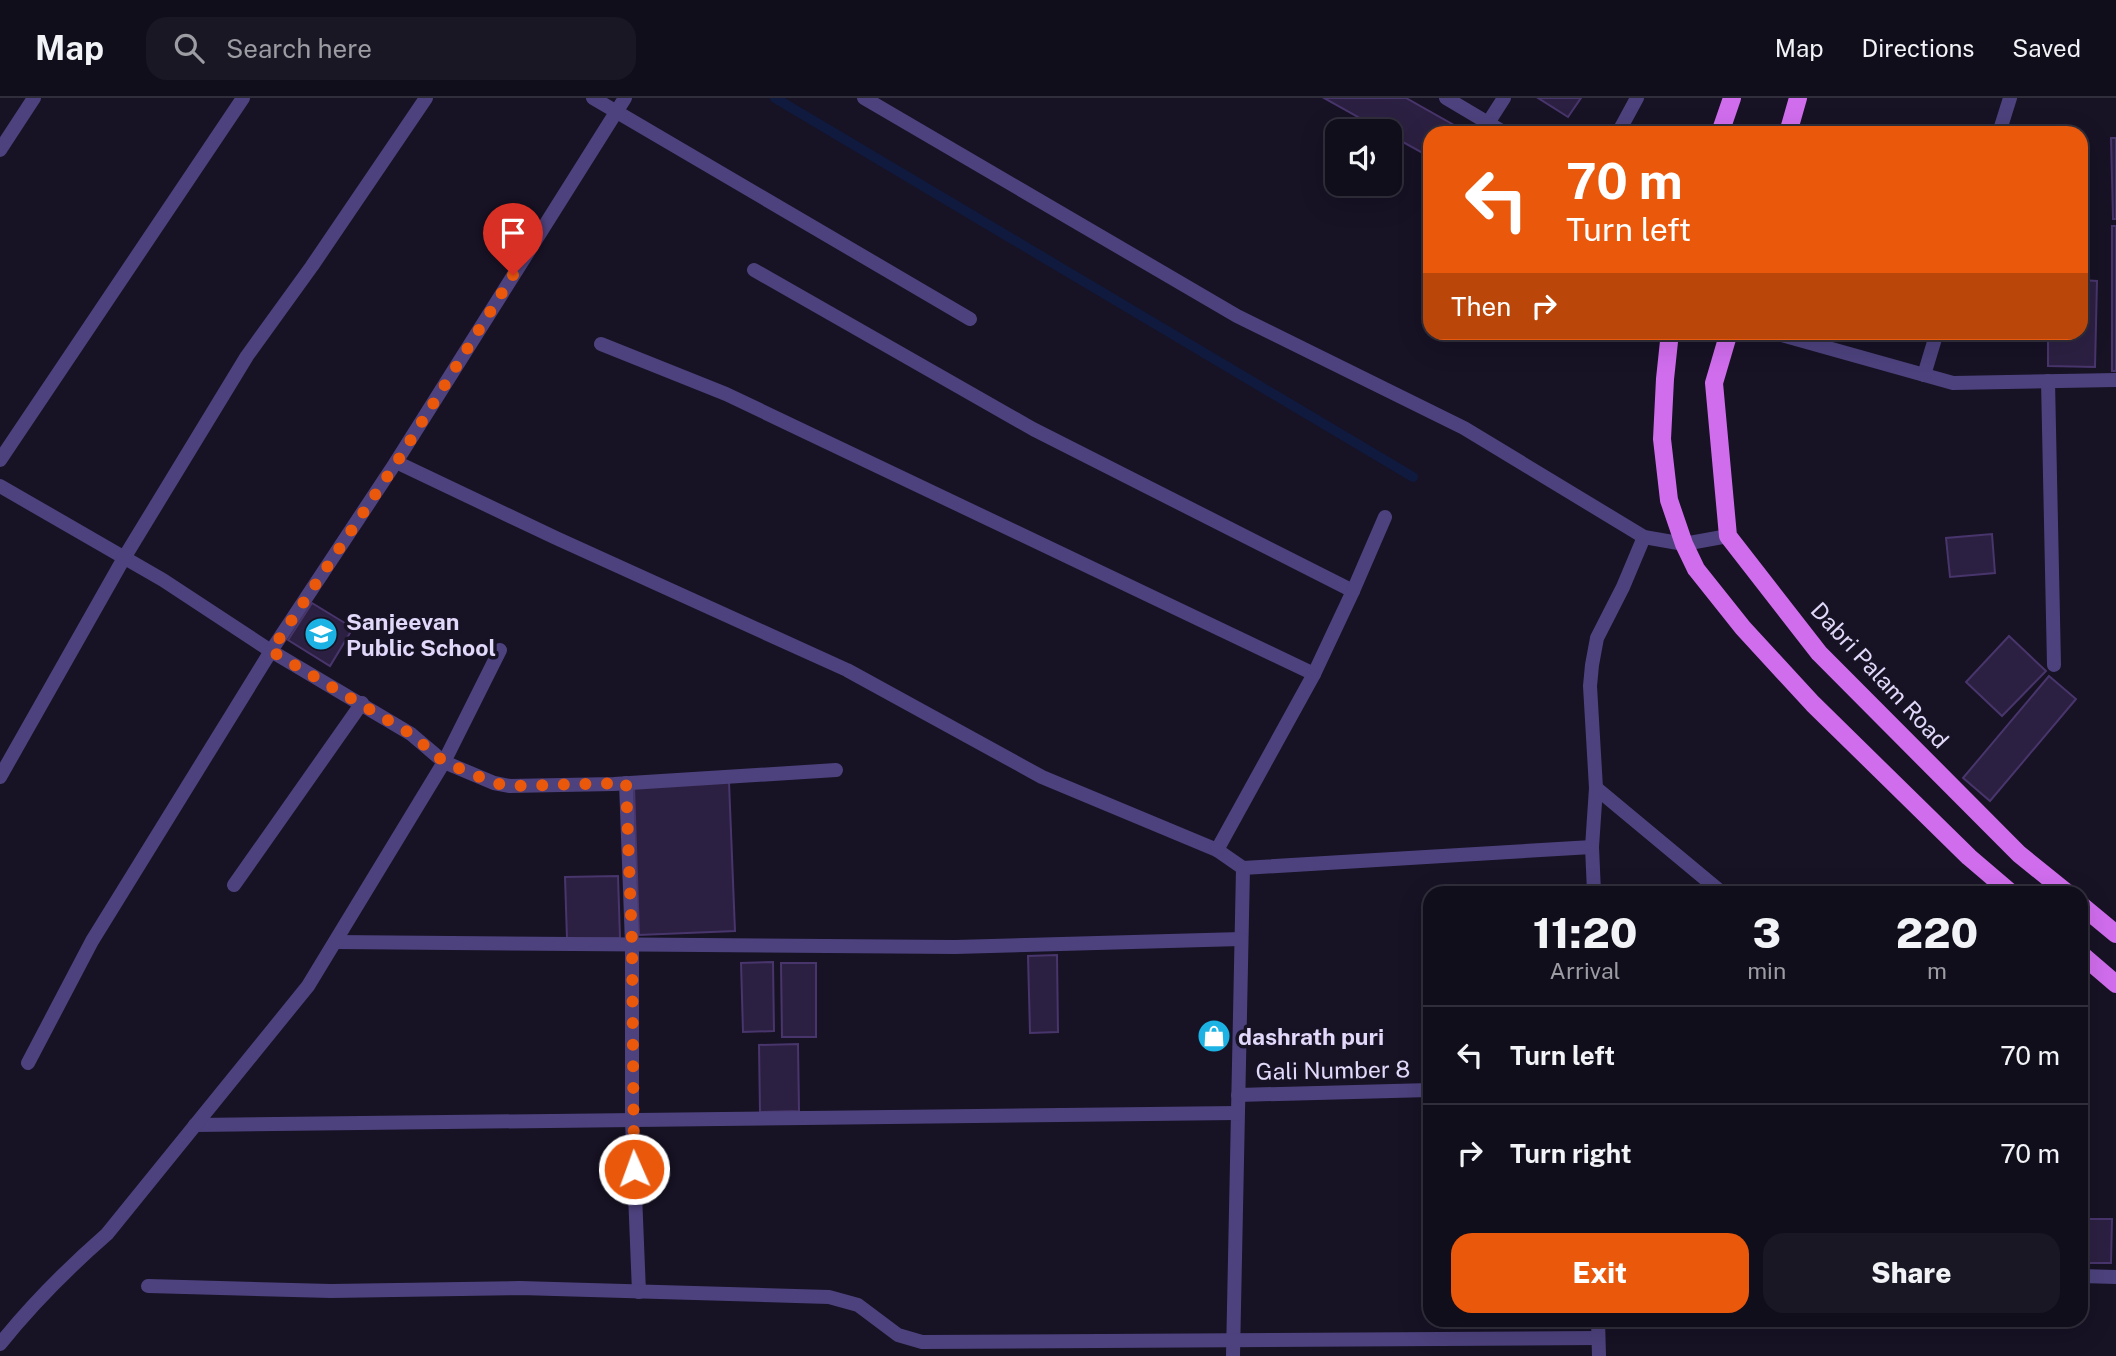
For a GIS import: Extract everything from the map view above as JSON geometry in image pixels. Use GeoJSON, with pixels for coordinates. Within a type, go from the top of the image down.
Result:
{"type":"FeatureCollection","features":[{"type":"Feature","properties":{"kind":"main road"},"geometry":{"type":"LineString","coordinates":[[1722,126],[1732,98]]}},
{"type":"Feature","properties":{"kind":"main road"},"geometry":{"type":"LineString","coordinates":[[1790,126],[1798,98]]}},
{"type":"Feature","properties":{"kind":"main road"},"geometry":{"type":"LineString","coordinates":[[1669,340],[1662,439],[1669,499],[1684,544],[1696,569],[1743,628],[1813,704],[1969,858],[2003,886]]}},
{"type":"Feature","properties":{"kind":"main road"},"geometry":{"type":"LineString","coordinates":[[1726,340],[1714,383],[1728,536]]}},
{"type":"Feature","properties":{"kind":"main road","name":"Dabri Palam Road"},"geometry":{"type":"LineString","coordinates":[[1728,536],[1819,653],[2019,854],[2059,886]]}},
{"type":"Feature","properties":{"kind":"main road"},"geometry":{"type":"LineString","coordinates":[[2088,911],[2116,934]]}},
{"type":"Feature","properties":{"kind":"main road"},"geometry":{"type":"LineString","coordinates":[[2088,960],[2116,984]]}},
{"type":"Feature","properties":{"kind":"street"},"geometry":{"type":"LineString","coordinates":[[0,150],[34,98]]}},
{"type":"Feature","properties":{"kind":"street"},"geometry":{"type":"LineString","coordinates":[[0,460],[243,98]]}},
{"type":"Feature","properties":{"kind":"street"},"geometry":{"type":"LineString","coordinates":[[0,777],[124,558],[247,356],[312,266],[426,98]]}},
{"type":"Feature","properties":{"kind":"street"},"geometry":{"type":"LineString","coordinates":[[593,98],[970,319]]}},
{"type":"Feature","properties":{"kind":"street"},"geometry":{"type":"LineString","coordinates":[[28,1063],[92,941],[271,651],[397,462],[625,98]]}},
{"type":"Feature","properties":{"kind":"street"},"geometry":{"type":"LineString","coordinates":[[864,98],[1237,316],[1464,428],[1644,537],[1684,544],[1728,536]]}},
{"type":"Feature","properties":{"kind":"street"},"geometry":{"type":"LineString","coordinates":[[1446,98],[1493,126]]}},
{"type":"Feature","properties":{"kind":"street"},"geometry":{"type":"LineString","coordinates":[[1488,123],[1504,98]]}},
{"type":"Feature","properties":{"kind":"street"},"geometry":{"type":"LineString","coordinates":[[1622,126],[1637,98]]}},
{"type":"Feature","properties":{"kind":"street"},"geometry":{"type":"LineString","coordinates":[[2001,126],[2010,98]]}},
{"type":"Feature","properties":{"kind":"street"},"geometry":{"type":"LineString","coordinates":[[754,270],[1033,429],[1353,591]]}},
{"type":"Feature","properties":{"kind":"street"},"geometry":{"type":"LineString","coordinates":[[1799,340],[1953,383],[2116,380]]}},
{"type":"Feature","properties":{"kind":"street"},"geometry":{"type":"LineString","coordinates":[[1923,375],[1934,340]]}},
{"type":"Feature","properties":{"kind":"street"},"geometry":{"type":"LineString","coordinates":[[601,344],[726,394],[1314,674]]}},
{"type":"Feature","properties":{"kind":"street"},"geometry":{"type":"LineString","coordinates":[[2048,381],[2054,665]]}},
{"type":"Feature","properties":{"kind":"street"},"geometry":{"type":"LineString","coordinates":[[397,462],[556,538],[847,670],[1042,777],[1217,850],[1242,868],[1592,847]]}},
{"type":"Feature","properties":{"kind":"street"},"geometry":{"type":"LineString","coordinates":[[0,486],[163,580],[271,651],[362,703],[411,734],[444,762],[494,783],[509,786],[626,783],[836,770]]}},
{"type":"Feature","properties":{"kind":"street"},"geometry":{"type":"LineString","coordinates":[[1217,850],[1314,674],[1385,517]]}},
{"type":"Feature","properties":{"kind":"street"},"geometry":{"type":"LineString","coordinates":[[1594,886],[1592,847],[1596,788],[1590,685],[1597,638],[1644,537]]}},
{"type":"Feature","properties":{"kind":"street"},"geometry":{"type":"LineString","coordinates":[[0,1344],[31,1305],[107,1234],[308,986],[444,762],[500,650]]}},
{"type":"Feature","properties":{"kind":"street"},"geometry":{"type":"LineString","coordinates":[[234,885],[362,703]]}},
{"type":"Feature","properties":{"kind":"street"},"geometry":{"type":"LineString","coordinates":[[626,783],[632,944],[632,1120],[639,1292]]}},
{"type":"Feature","properties":{"kind":"street"},"geometry":{"type":"LineString","coordinates":[[1596,788],[1714,886]]}},
{"type":"Feature","properties":{"kind":"street"},"geometry":{"type":"LineString","coordinates":[[1233,1349],[1242,868]]}},
{"type":"Feature","properties":{"kind":"street"},"geometry":{"type":"LineString","coordinates":[[335,942],[955,947],[1241,939]]}},
{"type":"Feature","properties":{"kind":"street","name":"Gali Number 8"},"geometry":{"type":"LineString","coordinates":[[1238,1095],[1423,1090]]}},
{"type":"Feature","properties":{"kind":"street"},"geometry":{"type":"LineString","coordinates":[[195,1125],[1237,1113]]}},
{"type":"Feature","properties":{"kind":"street"},"geometry":{"type":"LineString","coordinates":[[2088,1276],[2116,1276]]}},
{"type":"Feature","properties":{"kind":"street"},"geometry":{"type":"LineString","coordinates":[[148,1286],[331,1291],[520,1288],[829,1297],[859,1305],[898,1335],[922,1342],[1233,1349],[1598,1338]]}},
{"type":"Feature","properties":{"kind":"street"},"geometry":{"type":"LineString","coordinates":[[1598,1327],[1599,1356]]}},
{"type":"Feature","properties":{"kind":"building"},"geometry":{"type":"Polygon","coordinates":[[[1324,98],[1406,98],[1456,126],[1423,126],[1423,153],[1402,142],[1402,119],[1362,119],[1324,98]]]}},
{"type":"Feature","properties":{"kind":"building"},"geometry":{"type":"Polygon","coordinates":[[[1538,98],[1581,98],[1568,117],[1538,98]]]}},
{"type":"Feature","properties":{"kind":"building"},"geometry":{"type":"Polygon","coordinates":[[[2111,138],[2116,138],[2116,219],[2113,219],[2111,138]]]}},
{"type":"Feature","properties":{"kind":"building"},"geometry":{"type":"Polygon","coordinates":[[[2112,226],[2116,226],[2116,371],[2112,371],[2112,226]]]}},
{"type":"Feature","properties":{"kind":"building"},"geometry":{"type":"Polygon","coordinates":[[[2088,280],[2097,281],[2095,367],[2048,366],[2048,340],[2088,340],[2088,280]]]}},
{"type":"Feature","properties":{"kind":"building"},"geometry":{"type":"Polygon","coordinates":[[[1992,534],[1995,573],[1950,577],[1946,538],[1992,534]]]}},
{"type":"Feature","properties":{"kind":"building","name":"Sanjeevan Public School"},"geometry":{"type":"Polygon","coordinates":[[[312,603],[353,628],[330,666],[288,640],[312,603]]]}},
{"type":"Feature","properties":{"kind":"building"},"geometry":{"type":"Polygon","coordinates":[[[2009,636],[2046,671],[2002,716],[1966,682],[2009,636]]]}},
{"type":"Feature","properties":{"kind":"building"},"geometry":{"type":"Polygon","coordinates":[[[2049,676],[2076,699],[1990,801],[1963,778],[2049,676]]]}},
{"type":"Feature","properties":{"kind":"building"},"geometry":{"type":"Polygon","coordinates":[[[729,782],[735,931],[639,935],[634,787],[729,782]]]}},
{"type":"Feature","properties":{"kind":"building"},"geometry":{"type":"Polygon","coordinates":[[[618,876],[620,938],[567,939],[565,877],[618,876]]]}},
{"type":"Feature","properties":{"kind":"building"},"geometry":{"type":"Polygon","coordinates":[[[1057,955],[1058,1032],[1030,1033],[1028,956],[1057,955]]]}},
{"type":"Feature","properties":{"kind":"building"},"geometry":{"type":"Polygon","coordinates":[[[773,962],[774,1031],[743,1032],[741,963],[773,962]]]}},
{"type":"Feature","properties":{"kind":"building"},"geometry":{"type":"Polygon","coordinates":[[[781,963],[816,963],[816,1037],[782,1037],[781,963]]]}},
{"type":"Feature","properties":{"kind":"building"},"geometry":{"type":"Polygon","coordinates":[[[798,1044],[799,1111],[760,1112],[759,1045],[798,1044]]]}},
{"type":"Feature","properties":{"kind":"building"},"geometry":{"type":"Polygon","coordinates":[[[2088,1219],[2112,1219],[2111,1263],[2088,1263],[2088,1219]]]}},
{"type":"Feature","properties":{"kind":"waterway"},"geometry":{"type":"LineString","coordinates":[[775,98],[1413,477]]}},
{"type":"Feature","properties":{"kind":"place","name":"Sanjeevan Public School"},"geometry":{"type":"Point","coordinates":[321,634]}},
{"type":"Feature","properties":{"kind":"place","name":"dashrath puri"},"geometry":{"type":"Point","coordinates":[1214,1036]}},
{"type":"Feature","properties":{"kind":"route"},"geometry":{"type":"LineString","coordinates":[[513,275],[397,462],[271,651],[411,734],[444,762],[494,783],[509,786],[626,783],[632,944],[634,1169]]}}]}
